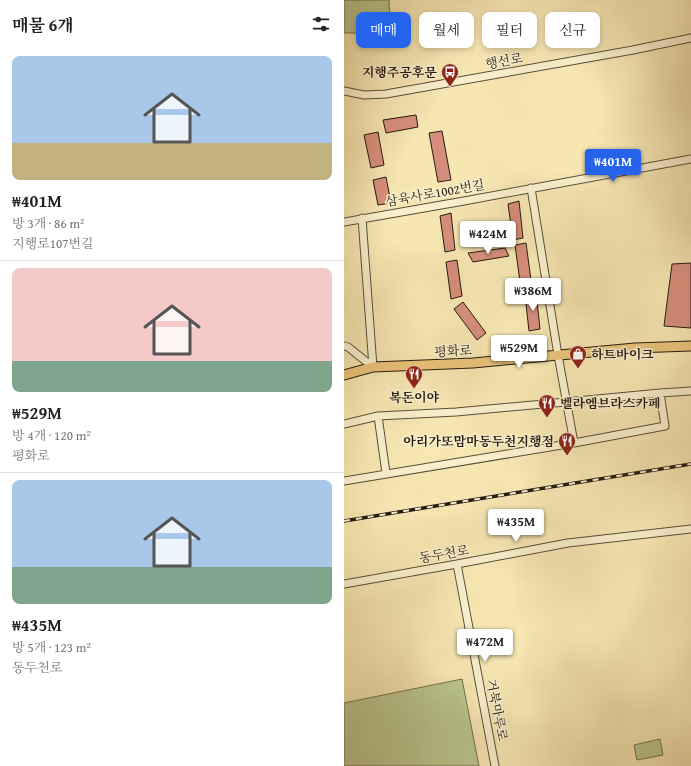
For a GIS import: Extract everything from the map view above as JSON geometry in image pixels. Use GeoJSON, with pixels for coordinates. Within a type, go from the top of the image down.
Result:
{"type":"FeatureCollection","features":[{"type":"Feature","properties":{"kind":"main road","name":"평화로"},"geometry":{"type":"LineString","coordinates":[[344,375],[373,367],[473,363],[635,348],[691,346]]}},
{"type":"Feature","properties":{"kind":"street","name":"행선로"},"geometry":{"type":"LineString","coordinates":[[344,91],[364,95],[386,94],[633,50],[691,38]]}},
{"type":"Feature","properties":{"kind":"street","name":"삼육사로1002번길"},"geometry":{"type":"LineString","coordinates":[[344,222],[691,159]]}},
{"type":"Feature","properties":{"kind":"street"},"geometry":{"type":"LineString","coordinates":[[531,188],[574,443]]}},
{"type":"Feature","properties":{"kind":"street"},"geometry":{"type":"LineString","coordinates":[[362,218],[373,367]]}},
{"type":"Feature","properties":{"kind":"street"},"geometry":{"type":"LineString","coordinates":[[344,346],[348,347],[373,367]]}},
{"type":"Feature","properties":{"kind":"street"},"geometry":{"type":"LineString","coordinates":[[344,424],[378,416],[456,412],[691,391]]}},
{"type":"Feature","properties":{"kind":"street"},"geometry":{"type":"LineString","coordinates":[[344,481],[574,443],[665,426],[660,393]]}},
{"type":"Feature","properties":{"kind":"street"},"geometry":{"type":"LineString","coordinates":[[378,416],[386,473]]}},
{"type":"Feature","properties":{"kind":"street","name":"동두천로"},"geometry":{"type":"LineString","coordinates":[[344,584],[568,543],[691,529]]}},
{"type":"Feature","properties":{"kind":"street","name":"거북마루로"},"geometry":{"type":"LineString","coordinates":[[457,564],[495,766]]}},
{"type":"Feature","properties":{"kind":"green space"},"geometry":{"type":"Polygon","coordinates":[[[344,0],[389,0],[389,12],[356,12],[356,33],[344,33],[344,0]]]}},
{"type":"Feature","properties":{"kind":"green space"},"geometry":{"type":"Polygon","coordinates":[[[462,679],[479,766],[344,766],[344,703],[462,679]]]}},
{"type":"Feature","properties":{"kind":"green space"},"geometry":{"type":"Polygon","coordinates":[[[660,739],[663,755],[637,760],[634,745],[660,739]]]}},
{"type":"Feature","properties":{"kind":"building"},"geometry":{"type":"Polygon","coordinates":[[[416,115],[418,127],[386,133],[383,120],[416,115]]]}},
{"type":"Feature","properties":{"kind":"building"},"geometry":{"type":"Polygon","coordinates":[[[442,131],[451,180],[438,182],[429,133],[442,131]]]}},
{"type":"Feature","properties":{"kind":"building"},"geometry":{"type":"Polygon","coordinates":[[[378,132],[384,165],[371,168],[364,135],[378,132]]]}},
{"type":"Feature","properties":{"kind":"building"},"geometry":{"type":"Polygon","coordinates":[[[386,177],[391,203],[378,205],[373,180],[386,177]]]}},
{"type":"Feature","properties":{"kind":"building"},"geometry":{"type":"Polygon","coordinates":[[[519,201],[523,238],[513,240],[508,204],[519,201]]]}},
{"type":"Feature","properties":{"kind":"building"},"geometry":{"type":"Polygon","coordinates":[[[451,213],[455,250],[445,252],[440,216],[451,213]]]}},
{"type":"Feature","properties":{"kind":"building"},"geometry":{"type":"Polygon","coordinates":[[[526,243],[531,280],[520,282],[515,245],[526,243]]]}},
{"type":"Feature","properties":{"kind":"building"},"geometry":{"type":"Polygon","coordinates":[[[505,248],[509,256],[473,262],[468,253],[505,248]]]}},
{"type":"Feature","properties":{"kind":"building"},"geometry":{"type":"Polygon","coordinates":[[[457,260],[462,296],[451,299],[446,262],[457,260]]]}},
{"type":"Feature","properties":{"kind":"building"},"geometry":{"type":"Polygon","coordinates":[[[691,263],[691,328],[664,326],[672,264],[691,263]]]}},
{"type":"Feature","properties":{"kind":"building"},"geometry":{"type":"Polygon","coordinates":[[[536,292],[540,329],[529,331],[525,295],[536,292]]]}},
{"type":"Feature","properties":{"kind":"building"},"geometry":{"type":"Polygon","coordinates":[[[463,302],[486,333],[477,340],[454,309],[463,302]]]}},
{"type":"Feature","properties":{"kind":"railway"},"geometry":{"type":"LineString","coordinates":[[344,521],[691,464]]}},
{"type":"Feature","properties":{"kind":"place","name":"지행주공후문"},"geometry":{"type":"Point","coordinates":[450,87]}},
{"type":"Feature","properties":{"kind":"place","name":"하트바이크"},"geometry":{"type":"Point","coordinates":[578,369]}},
{"type":"Feature","properties":{"kind":"place","name":"복돈이야"},"geometry":{"type":"Point","coordinates":[414,389]}},
{"type":"Feature","properties":{"kind":"place","name":"벨라엠브라스카페"},"geometry":{"type":"Point","coordinates":[547,418]}},
{"type":"Feature","properties":{"kind":"place","name":"아리가또맘마동두천지행점"},"geometry":{"type":"Point","coordinates":[567,456]}}]}
